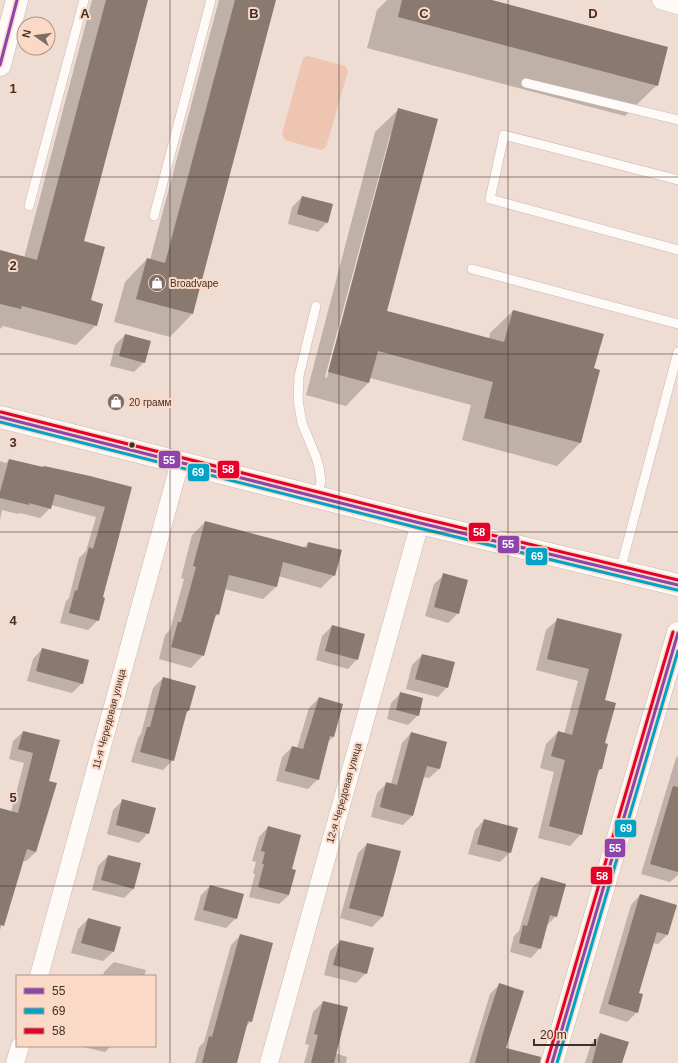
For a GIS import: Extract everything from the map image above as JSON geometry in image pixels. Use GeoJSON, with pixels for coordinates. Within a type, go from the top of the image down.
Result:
{"type":"FeatureCollection","features":[{"type":"Feature","properties":{"kind":"main road"},"geometry":{"type":"LineString","coordinates":[[1,59],[17,0]]}},
{"type":"Feature","properties":{"kind":"main road"},"geometry":{"type":"LineString","coordinates":[[0,416],[420,523],[678,585]]}},
{"type":"Feature","properties":{"kind":"main road"},"geometry":{"type":"LineString","coordinates":[[552,1063],[678,633]]}},
{"type":"Feature","properties":{"kind":"street"},"geometry":{"type":"LineString","coordinates":[[661,0],[678,4]]}},
{"type":"Feature","properties":{"kind":"street","name":"11-я Чередовая улица"},"geometry":{"type":"LineString","coordinates":[[39,975],[180,462]]}},
{"type":"Feature","properties":{"kind":"street","name":"12-я Чередовая улица"},"geometry":{"type":"LineString","coordinates":[[269,1063],[420,523]]}},
{"type":"Feature","properties":{"kind":"street"},"geometry":{"type":"LineString","coordinates":[[15,1063],[20,1047]]}},
{"type":"Feature","properties":{"kind":"lane"},"geometry":{"type":"LineString","coordinates":[[29,206],[84,0]]}},
{"type":"Feature","properties":{"kind":"lane"},"geometry":{"type":"LineString","coordinates":[[154,216],[211,0]]}},
{"type":"Feature","properties":{"kind":"lane"},"geometry":{"type":"LineString","coordinates":[[526,83],[678,120]]}},
{"type":"Feature","properties":{"kind":"lane"},"geometry":{"type":"LineString","coordinates":[[678,180],[504,135],[490,199],[678,250]]}},
{"type":"Feature","properties":{"kind":"lane"},"geometry":{"type":"LineString","coordinates":[[472,269],[678,324]]}},
{"type":"Feature","properties":{"kind":"lane"},"geometry":{"type":"LineString","coordinates":[[316,306],[299,376],[298,400],[302,423],[319,467],[321,481],[317,496]]}},
{"type":"Feature","properties":{"kind":"lane"},"geometry":{"type":"LineString","coordinates":[[620,571],[678,352]]}},
{"type":"Feature","properties":{"kind":"shaded area"},"geometry":{"type":"Polygon","coordinates":[[[308,56],[345,66],[348,71],[326,147],[321,150],[285,140],[282,134],[303,58],[308,56]]]}},
{"type":"Feature","properties":{"kind":"building"},"geometry":{"type":"Polygon","coordinates":[[[106,0],[148,0],[84,241],[105,247],[91,300],[103,304],[97,326],[22,306],[21,309],[0,304],[0,250],[37,260],[106,0]]]}},
{"type":"Feature","properties":{"kind":"building"},"geometry":{"type":"Polygon","coordinates":[[[235,0],[276,0],[193,314],[136,299],[147,258],[165,263],[235,0]]]}},
{"type":"Feature","properties":{"kind":"building"},"geometry":{"type":"Polygon","coordinates":[[[402,0],[492,0],[668,47],[658,86],[398,17],[402,0]]]}},
{"type":"Feature","properties":{"kind":"building"},"geometry":{"type":"Polygon","coordinates":[[[398,108],[438,119],[387,311],[504,342],[513,310],[604,334],[594,368],[600,370],[581,443],[484,418],[493,382],[378,351],[369,383],[328,372],[398,108]]]}},
{"type":"Feature","properties":{"kind":"building"},"geometry":{"type":"Polygon","coordinates":[[[302,196],[333,204],[328,223],[297,214],[302,196]]]}},
{"type":"Feature","properties":{"kind":"building"},"geometry":{"type":"Polygon","coordinates":[[[125,334],[151,341],[145,363],[119,356],[125,334]]]}},
{"type":"Feature","properties":{"kind":"building"},"geometry":{"type":"Polygon","coordinates":[[[9,459],[90,476],[132,487],[103,597],[105,598],[99,621],[69,613],[75,590],[77,591],[89,547],[93,549],[105,507],[55,494],[51,509],[29,503],[29,505],[0,498],[0,492],[9,459]]]}},
{"type":"Feature","properties":{"kind":"building"},"geometry":{"type":"Polygon","coordinates":[[[205,521],[307,548],[308,542],[342,550],[335,576],[283,562],[277,587],[229,575],[219,615],[216,614],[204,656],[171,647],[178,622],[181,622],[196,567],[193,566],[205,521]]]}},
{"type":"Feature","properties":{"kind":"building"},"geometry":{"type":"Polygon","coordinates":[[[443,573],[468,580],[459,614],[434,607],[443,573]]]}},
{"type":"Feature","properties":{"kind":"building"},"geometry":{"type":"Polygon","coordinates":[[[557,618],[622,634],[605,700],[616,703],[605,743],[608,744],[602,769],[599,769],[582,835],[549,826],[565,760],[551,756],[558,731],[572,735],[589,669],[547,659],[557,618]]]}},
{"type":"Feature","properties":{"kind":"building"},"geometry":{"type":"Polygon","coordinates":[[[332,625],[365,634],[358,660],[325,651],[332,625]]]}},
{"type":"Feature","properties":{"kind":"building"},"geometry":{"type":"Polygon","coordinates":[[[42,648],[89,660],[83,684],[36,671],[42,648]]]}},
{"type":"Feature","properties":{"kind":"building"},"geometry":{"type":"Polygon","coordinates":[[[422,654],[455,662],[448,688],[415,679],[422,654]]]}},
{"type":"Feature","properties":{"kind":"building"},"geometry":{"type":"Polygon","coordinates":[[[163,677],[196,686],[189,711],[187,711],[174,761],[140,752],[147,727],[150,727],[163,677]]]}},
{"type":"Feature","properties":{"kind":"building"},"geometry":{"type":"Polygon","coordinates":[[[400,692],[423,698],[419,716],[396,710],[400,692]]]}},
{"type":"Feature","properties":{"kind":"building"},"geometry":{"type":"Polygon","coordinates":[[[319,697],[343,704],[334,737],[330,736],[319,780],[285,771],[292,746],[303,749],[319,697]]]}},
{"type":"Feature","properties":{"kind":"building"},"geometry":{"type":"Polygon","coordinates":[[[23,731],[60,740],[49,781],[57,783],[36,852],[27,849],[4,926],[0,925],[0,808],[18,813],[33,753],[18,749],[23,731]]]}},
{"type":"Feature","properties":{"kind":"building"},"geometry":{"type":"Polygon","coordinates":[[[411,732],[447,742],[440,769],[427,766],[413,816],[380,807],[386,782],[397,785],[411,732]]]}},
{"type":"Feature","properties":{"kind":"building"},"geometry":{"type":"Polygon","coordinates":[[[673,786],[678,787],[678,872],[650,864],[673,786]]]}},
{"type":"Feature","properties":{"kind":"building"},"geometry":{"type":"Polygon","coordinates":[[[122,799],[156,808],[149,834],[116,825],[122,799]]]}},
{"type":"Feature","properties":{"kind":"building"},"geometry":{"type":"Polygon","coordinates":[[[484,819],[518,828],[511,853],[477,844],[484,819]]]}},
{"type":"Feature","properties":{"kind":"building"},"geometry":{"type":"Polygon","coordinates":[[[268,826],[301,835],[292,869],[296,870],[289,895],[258,887],[264,864],[262,864],[265,852],[261,851],[268,826]]]}},
{"type":"Feature","properties":{"kind":"building"},"geometry":{"type":"Polygon","coordinates":[[[367,843],[401,851],[383,917],[349,908],[367,843]]]}},
{"type":"Feature","properties":{"kind":"building"},"geometry":{"type":"Polygon","coordinates":[[[108,855],[141,863],[134,889],[101,880],[108,855]]]}},
{"type":"Feature","properties":{"kind":"building"},"geometry":{"type":"Polygon","coordinates":[[[541,877],[566,884],[557,917],[550,915],[541,949],[519,943],[523,925],[527,926],[541,877]]]}},
{"type":"Feature","properties":{"kind":"building"},"geometry":{"type":"Polygon","coordinates":[[[210,885],[244,894],[237,919],[203,910],[210,885]]]}},
{"type":"Feature","properties":{"kind":"building"},"geometry":{"type":"Polygon","coordinates":[[[640,894],[677,905],[668,935],[657,932],[639,993],[643,994],[638,1013],[608,1004],[640,894]]]}},
{"type":"Feature","properties":{"kind":"building"},"geometry":{"type":"Polygon","coordinates":[[[88,918],[121,927],[114,952],[81,943],[88,918]]]}},
{"type":"Feature","properties":{"kind":"building"},"geometry":{"type":"Polygon","coordinates":[[[240,934],[273,943],[252,1022],[248,1021],[237,1063],[202,1063],[209,1036],[212,1037],[240,934]]]}},
{"type":"Feature","properties":{"kind":"building"},"geometry":{"type":"Polygon","coordinates":[[[340,940],[374,948],[367,974],[333,965],[340,940]]]}},
{"type":"Feature","properties":{"kind":"building"},"geometry":{"type":"Polygon","coordinates":[[[499,983],[524,991],[506,1048],[541,1057],[540,1063],[475,1063],[499,983]]]}},
{"type":"Feature","properties":{"kind":"building"},"geometry":{"type":"Polygon","coordinates":[[[323,1001],[348,1007],[334,1063],[311,1063],[318,1035],[314,1034],[323,1001]]]}},
{"type":"Feature","properties":{"kind":"building"},"geometry":{"type":"Polygon","coordinates":[[[600,1033],[629,1042],[622,1063],[592,1063],[600,1033]]]}},
{"type":"Feature","properties":{"kind":"transit line","name":"55"},"geometry":{"type":"LineString","coordinates":[[0,65],[17,0]]}},
{"type":"Feature","properties":{"kind":"transit line","name":"58"},"geometry":{"type":"LineString","coordinates":[[1,412],[421,518],[678,580]]}},
{"type":"Feature","properties":{"kind":"transit line","name":"55"},"geometry":{"type":"LineString","coordinates":[[0,417],[420,523],[678,585]]}},
{"type":"Feature","properties":{"kind":"transit line","name":"69"},"geometry":{"type":"LineString","coordinates":[[0,422],[419,528],[677,590]]}},
{"type":"Feature","properties":{"kind":"transit line","name":"58"},"geometry":{"type":"LineString","coordinates":[[547,1062],[673,632]]}},
{"type":"Feature","properties":{"kind":"transit line","name":"55"},"geometry":{"type":"LineString","coordinates":[[552,1063],[678,633]]}},
{"type":"Feature","properties":{"kind":"transit line","name":"69"},"geometry":{"type":"LineString","coordinates":[[557,1063],[678,651]]}},
{"type":"Feature","properties":{"kind":"place","name":"Broadvape"},"geometry":{"type":"Point","coordinates":[157,283]}},
{"type":"Feature","properties":{"kind":"place","name":"20 грамм"},"geometry":{"type":"Point","coordinates":[116,402]}}]}
